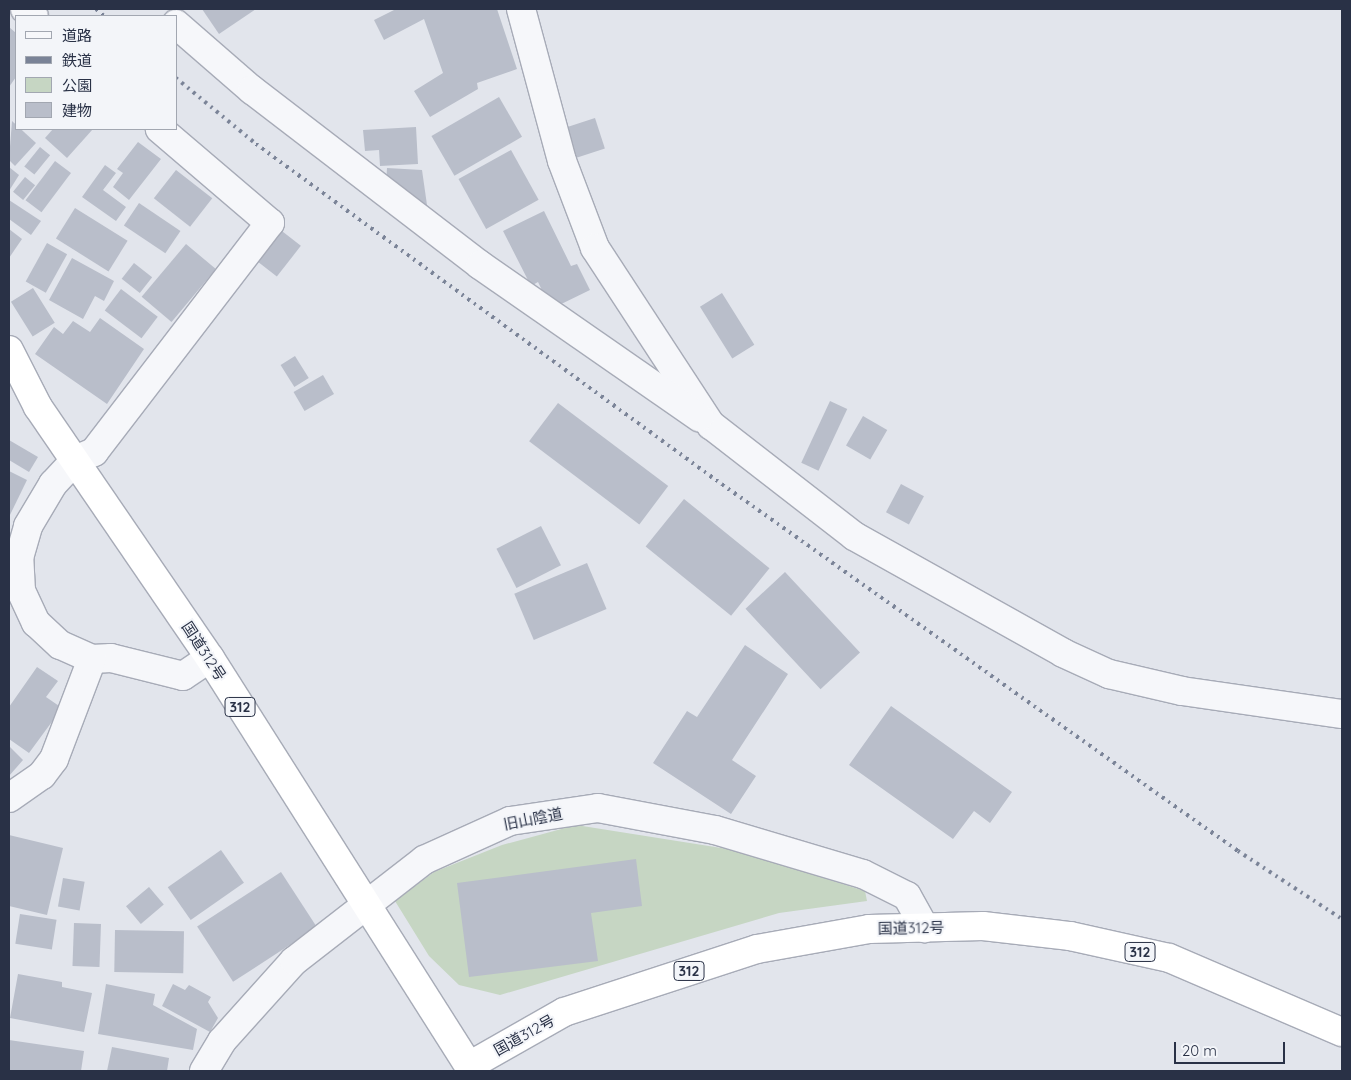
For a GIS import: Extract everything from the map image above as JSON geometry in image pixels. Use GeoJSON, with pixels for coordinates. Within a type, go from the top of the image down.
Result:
{"type":"FeatureCollection","features":[{"type":"Feature","properties":{"kind":"highway","name":"国道312号"},"geometry":{"type":"LineString","coordinates":[[9,350],[38,407],[210,658],[469,1066],[564,1012],[757,949],[869,929],[983,926],[1070,936],[1169,958],[1342,1032]]}},
{"type":"Feature","properties":{"kind":"street"},"geometry":{"type":"LineString","coordinates":[[521,9],[562,161],[595,248],[711,425]]}},
{"type":"Feature","properties":{"kind":"street"},"geometry":{"type":"LineString","coordinates":[[178,26],[252,90],[480,265],[711,425],[854,536],[1078,660],[1109,674],[1182,691],[1342,714]]}},
{"type":"Feature","properties":{"kind":"street"},"geometry":{"type":"LineString","coordinates":[[161,130],[270,223],[94,452],[75,460],[53,484],[28,526],[19,558],[20,591],[36,623],[60,645],[92,659],[111,658],[183,676],[210,658]]}},
{"type":"Feature","properties":{"kind":"street"},"geometry":{"type":"LineString","coordinates":[[9,798],[42,775],[54,759],[92,659]]}},
{"type":"Feature","properties":{"kind":"street","name":"旧山陰道"},"geometry":{"type":"LineString","coordinates":[[204,1071],[222,1041],[294,961],[424,860],[510,821],[598,808],[715,830],[863,874],[907,896],[925,928]]}},
{"type":"Feature","properties":{"kind":"green space"},"geometry":{"type":"Polygon","coordinates":[[[576,825],[734,850],[865,891],[867,901],[779,913],[500,995],[459,985],[429,956],[395,901],[434,872],[502,845],[576,825]]]}},
{"type":"Feature","properties":{"kind":"building"},"geometry":{"type":"Polygon","coordinates":[[[202,9],[256,9],[219,34],[202,9]]]}},
{"type":"Feature","properties":{"kind":"building"},"geometry":{"type":"Polygon","coordinates":[[[396,9],[497,9],[517,69],[477,83],[478,89],[430,117],[414,91],[443,73],[424,19],[384,40],[374,20],[396,9]]]}},
{"type":"Feature","properties":{"kind":"building"},"geometry":{"type":"Polygon","coordinates":[[[9,27],[15,32],[15,78],[9,87],[9,27]]]}},
{"type":"Feature","properties":{"kind":"building"},"geometry":{"type":"Polygon","coordinates":[[[499,97],[522,137],[454,176],[431,136],[499,97]]]}},
{"type":"Feature","properties":{"kind":"building"},"geometry":{"type":"Polygon","coordinates":[[[595,118],[605,148],[574,159],[564,128],[595,118]]]}},
{"type":"Feature","properties":{"kind":"building"},"geometry":{"type":"Polygon","coordinates":[[[12,121],[15,124],[15,130],[22,130],[36,143],[15,166],[9,160],[12,121]]]}},
{"type":"Feature","properties":{"kind":"building"},"geometry":{"type":"Polygon","coordinates":[[[416,127],[418,164],[380,166],[379,150],[365,151],[363,130],[416,127]]]}},
{"type":"Feature","properties":{"kind":"building"},"geometry":{"type":"Polygon","coordinates":[[[52,130],[92,130],[67,158],[45,138],[52,130]]]}},
{"type":"Feature","properties":{"kind":"building"},"geometry":{"type":"Polygon","coordinates":[[[138,142],[161,159],[129,200],[113,187],[123,173],[117,169],[138,142]]]}},
{"type":"Feature","properties":{"kind":"building"},"geometry":{"type":"Polygon","coordinates":[[[40,147],[50,155],[34,175],[24,166],[40,147]]]}},
{"type":"Feature","properties":{"kind":"building"},"geometry":{"type":"Polygon","coordinates":[[[511,150],[539,200],[486,229],[459,179],[511,150]]]}},
{"type":"Feature","properties":{"kind":"building"},"geometry":{"type":"Polygon","coordinates":[[[55,161],[71,173],[41,212],[26,200],[55,161]]]}},
{"type":"Feature","properties":{"kind":"building"},"geometry":{"type":"Polygon","coordinates":[[[105,165],[116,173],[103,190],[126,207],[116,221],[82,197],[105,165]]]}},
{"type":"Feature","properties":{"kind":"building"},"geometry":{"type":"Polygon","coordinates":[[[9,167],[19,175],[9,191],[9,167]]]}},
{"type":"Feature","properties":{"kind":"building"},"geometry":{"type":"Polygon","coordinates":[[[387,168],[422,170],[428,212],[386,186],[387,168]]]}},
{"type":"Feature","properties":{"kind":"building"},"geometry":{"type":"Polygon","coordinates":[[[176,170],[212,198],[190,227],[154,198],[176,170]]]}},
{"type":"Feature","properties":{"kind":"building"},"geometry":{"type":"Polygon","coordinates":[[[25,177],[35,185],[23,200],[13,192],[25,177]]]}},
{"type":"Feature","properties":{"kind":"building"},"geometry":{"type":"Polygon","coordinates":[[[9,200],[41,221],[31,235],[9,219],[9,200]]]}},
{"type":"Feature","properties":{"kind":"building"},"geometry":{"type":"Polygon","coordinates":[[[139,203],[180,231],[165,253],[124,225],[139,203]]]}},
{"type":"Feature","properties":{"kind":"building"},"geometry":{"type":"Polygon","coordinates":[[[75,208],[128,241],[109,271],[56,239],[75,208]]]}},
{"type":"Feature","properties":{"kind":"building"},"geometry":{"type":"Polygon","coordinates":[[[544,211],[571,266],[577,264],[590,290],[551,309],[538,282],[531,286],[503,231],[544,211]]]}},
{"type":"Feature","properties":{"kind":"building"},"geometry":{"type":"Polygon","coordinates":[[[278,228],[301,246],[277,277],[254,259],[278,228]]]}},
{"type":"Feature","properties":{"kind":"building"},"geometry":{"type":"Polygon","coordinates":[[[9,229],[22,239],[9,258],[9,229]]]}},
{"type":"Feature","properties":{"kind":"building"},"geometry":{"type":"Polygon","coordinates":[[[47,243],[67,254],[46,293],[26,281],[47,243]]]}},
{"type":"Feature","properties":{"kind":"building"},"geometry":{"type":"Polygon","coordinates":[[[186,244],[216,269],[172,322],[142,297],[186,244]]]}},
{"type":"Feature","properties":{"kind":"building"},"geometry":{"type":"Polygon","coordinates":[[[72,258],[114,281],[104,301],[95,296],[83,319],[49,300],[72,258]]]}},
{"type":"Feature","properties":{"kind":"building"},"geometry":{"type":"Polygon","coordinates":[[[134,263],[152,277],[140,293],[122,279],[134,263]]]}},
{"type":"Feature","properties":{"kind":"building"},"geometry":{"type":"Polygon","coordinates":[[[33,288],[55,323],[33,337],[11,302],[33,288]]]}},
{"type":"Feature","properties":{"kind":"building"},"geometry":{"type":"Polygon","coordinates":[[[121,289],[158,317],[141,338],[105,311],[121,289]]]}},
{"type":"Feature","properties":{"kind":"building"},"geometry":{"type":"Polygon","coordinates":[[[722,293],[754,345],[732,359],[700,307],[722,293]]]}},
{"type":"Feature","properties":{"kind":"building"},"geometry":{"type":"Polygon","coordinates":[[[100,318],[144,349],[107,404],[35,354],[54,327],[63,334],[73,321],[90,332],[100,318]]]}},
{"type":"Feature","properties":{"kind":"building"},"geometry":{"type":"Polygon","coordinates":[[[295,356],[309,378],[294,387],[281,365],[295,356]]]}},
{"type":"Feature","properties":{"kind":"building"},"geometry":{"type":"Polygon","coordinates":[[[323,375],[334,394],[305,411],[294,392],[323,375]]]}},
{"type":"Feature","properties":{"kind":"building"},"geometry":{"type":"Polygon","coordinates":[[[830,401],[847,409],[818,471],[801,463],[830,401]]]}},
{"type":"Feature","properties":{"kind":"building"},"geometry":{"type":"Polygon","coordinates":[[[558,403],[668,486],[639,524],[529,441],[558,403]]]}},
{"type":"Feature","properties":{"kind":"building"},"geometry":{"type":"Polygon","coordinates":[[[863,416],[887,430],[870,459],[846,445],[863,416]]]}},
{"type":"Feature","properties":{"kind":"building"},"geometry":{"type":"Polygon","coordinates":[[[9,440],[38,457],[29,472],[9,460],[9,440]]]}},
{"type":"Feature","properties":{"kind":"building"},"geometry":{"type":"Polygon","coordinates":[[[9,471],[27,480],[9,517],[9,471]]]}},
{"type":"Feature","properties":{"kind":"building"},"geometry":{"type":"Polygon","coordinates":[[[901,484],[924,496],[909,524],[886,512],[901,484]]]}},
{"type":"Feature","properties":{"kind":"building"},"geometry":{"type":"Polygon","coordinates":[[[684,499],[769,568],[731,616],[646,546],[684,499]]]}},
{"type":"Feature","properties":{"kind":"building"},"geometry":{"type":"Polygon","coordinates":[[[541,526],[561,565],[516,588],[496,549],[541,526]]]}},
{"type":"Feature","properties":{"kind":"building"},"geometry":{"type":"Polygon","coordinates":[[[587,563],[607,609],[534,640],[514,594],[587,563]]]}},
{"type":"Feature","properties":{"kind":"building"},"geometry":{"type":"Polygon","coordinates":[[[785,572],[860,652],[821,689],[746,609],[785,572]]]}},
{"type":"Feature","properties":{"kind":"building"},"geometry":{"type":"Polygon","coordinates":[[[745,645],[788,674],[732,760],[756,776],[731,814],[653,763],[687,711],[697,717],[745,645]]]}},
{"type":"Feature","properties":{"kind":"building"},"geometry":{"type":"Polygon","coordinates":[[[37,667],[58,681],[46,697],[62,708],[29,753],[9,739],[9,707],[37,667]]]}},
{"type":"Feature","properties":{"kind":"building"},"geometry":{"type":"Polygon","coordinates":[[[891,706],[1012,792],[990,823],[974,811],[953,839],[849,765],[891,706]]]}},
{"type":"Feature","properties":{"kind":"building"},"geometry":{"type":"Polygon","coordinates":[[[9,746],[23,760],[9,776],[9,746]]]}},
{"type":"Feature","properties":{"kind":"building"},"geometry":{"type":"Polygon","coordinates":[[[9,835],[63,848],[47,915],[9,906],[9,835]]]}},
{"type":"Feature","properties":{"kind":"building"},"geometry":{"type":"Polygon","coordinates":[[[221,850],[244,883],[191,920],[168,887],[221,850]]]}},
{"type":"Feature","properties":{"kind":"building"},"geometry":{"type":"Polygon","coordinates":[[[636,859],[642,906],[591,913],[598,961],[469,977],[457,883],[636,859]]]}},
{"type":"Feature","properties":{"kind":"building"},"geometry":{"type":"Polygon","coordinates":[[[281,872],[317,927],[233,982],[197,926],[281,872]]]}},
{"type":"Feature","properties":{"kind":"building"},"geometry":{"type":"Polygon","coordinates":[[[63,878],[85,882],[80,910],[58,907],[63,878]]]}},
{"type":"Feature","properties":{"kind":"building"},"geometry":{"type":"Polygon","coordinates":[[[149,887],[164,905],[141,924],[126,906],[149,887]]]}},
{"type":"Feature","properties":{"kind":"building"},"geometry":{"type":"Polygon","coordinates":[[[20,914],[57,920],[52,949],[15,944],[20,914]]]}},
{"type":"Feature","properties":{"kind":"building"},"geometry":{"type":"Polygon","coordinates":[[[74,923],[101,924],[99,967],[72,966],[74,923]]]}},
{"type":"Feature","properties":{"kind":"building"},"geometry":{"type":"Polygon","coordinates":[[[115,930],[184,931],[183,973],[114,972],[115,930]]]}},
{"type":"Feature","properties":{"kind":"building"},"geometry":{"type":"Polygon","coordinates":[[[18,974],[62,982],[62,987],[92,993],[84,1032],[10,1018],[18,974]]]}},
{"type":"Feature","properties":{"kind":"building"},"geometry":{"type":"Polygon","coordinates":[[[106,984],[155,994],[153,1005],[197,1029],[193,1050],[98,1034],[106,984]]]}},
{"type":"Feature","properties":{"kind":"building"},"geometry":{"type":"Polygon","coordinates":[[[173,984],[185,990],[189,985],[211,997],[208,1002],[218,1018],[210,1032],[162,1006],[173,984]]]}},
{"type":"Feature","properties":{"kind":"building"},"geometry":{"type":"Polygon","coordinates":[[[9,1040],[84,1051],[81,1071],[9,1071],[9,1040]]]}},
{"type":"Feature","properties":{"kind":"building"},"geometry":{"type":"Polygon","coordinates":[[[112,1047],[169,1058],[167,1071],[107,1071],[112,1047]]]}},
{"type":"Feature","properties":{"kind":"railway"},"geometry":{"type":"LineString","coordinates":[[96,9],[103,15]]}},
{"type":"Feature","properties":{"kind":"railway"},"geometry":{"type":"LineString","coordinates":[[178,80],[256,144],[716,480],[1238,851],[1342,919]]}}]}
